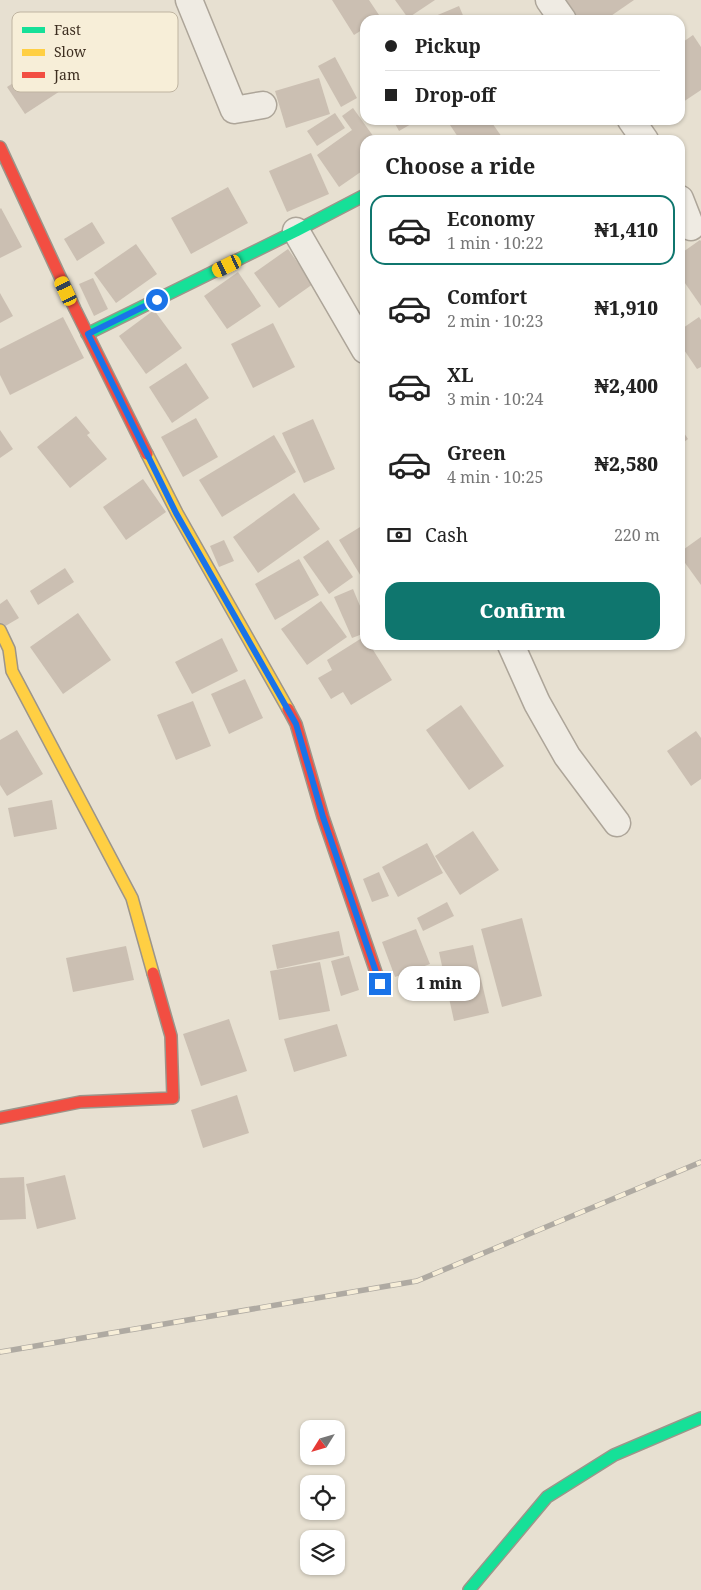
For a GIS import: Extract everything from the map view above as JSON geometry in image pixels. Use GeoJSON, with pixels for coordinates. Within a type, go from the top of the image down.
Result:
{"type":"FeatureCollection","features":[{"type":"Feature","properties":{"kind":"street"},"geometry":{"type":"LineString","coordinates":[[189,0],[234,110],[263,105]]}},
{"type":"Feature","properties":{"kind":"street"},"geometry":{"type":"LineString","coordinates":[[549,0],[560,15]]}},
{"type":"Feature","properties":{"kind":"street"},"geometry":{"type":"LineString","coordinates":[[0,147],[88,334],[176,513],[296,724],[323,817],[380,984]]}},
{"type":"Feature","properties":{"kind":"street"},"geometry":{"type":"LineString","coordinates":[[88,334],[360,198]]}},
{"type":"Feature","properties":{"kind":"street"},"geometry":{"type":"LineString","coordinates":[[685,212],[691,227]]}},
{"type":"Feature","properties":{"kind":"street"},"geometry":{"type":"LineString","coordinates":[[296,231],[360,341]]}},
{"type":"Feature","properties":{"kind":"street"},"geometry":{"type":"LineString","coordinates":[[0,630],[9,649],[12,670],[132,898],[170,1036],[173,1098],[80,1102],[0,1118]]}},
{"type":"Feature","properties":{"kind":"street"},"geometry":{"type":"LineString","coordinates":[[513,650],[536,703],[567,756],[617,823]]}},
{"type":"Feature","properties":{"kind":"street"},"geometry":{"type":"LineString","coordinates":[[472,1589],[547,1498],[614,1455],[701,1418]]}},
{"type":"Feature","properties":{"kind":"building"},"geometry":{"type":"Polygon","coordinates":[[[332,0],[369,0],[379,15],[360,15],[360,31],[354,35],[332,0]]]}},
{"type":"Feature","properties":{"kind":"building"},"geometry":{"type":"Polygon","coordinates":[[[395,0],[435,0],[412,15],[406,15],[395,0]]]}},
{"type":"Feature","properties":{"kind":"building"},"geometry":{"type":"Polygon","coordinates":[[[566,0],[634,0],[612,15],[576,15],[566,0]]]}},
{"type":"Feature","properties":{"kind":"building"},"geometry":{"type":"Polygon","coordinates":[[[459,6],[463,15],[438,15],[459,6]]]}},
{"type":"Feature","properties":{"kind":"building"},"geometry":{"type":"Polygon","coordinates":[[[693,35],[701,47],[701,90],[685,101],[685,41],[693,35]]]}},
{"type":"Feature","properties":{"kind":"building"},"geometry":{"type":"Polygon","coordinates":[[[335,57],[357,98],[341,107],[318,66],[335,57]]]}},
{"type":"Feature","properties":{"kind":"building"},"geometry":{"type":"Polygon","coordinates":[[[319,78],[330,114],[286,128],[275,91],[319,78]]]}},
{"type":"Feature","properties":{"kind":"building"},"geometry":{"type":"Polygon","coordinates":[[[12,84],[12,92],[59,92],[25,114],[7,87],[12,84]]]}},
{"type":"Feature","properties":{"kind":"building"},"geometry":{"type":"Polygon","coordinates":[[[353,108],[360,118],[360,125],[365,125],[372,135],[360,135],[360,172],[339,187],[317,155],[352,130],[342,116],[353,108]]]}},
{"type":"Feature","properties":{"kind":"building"},"geometry":{"type":"Polygon","coordinates":[[[335,113],[345,128],[317,146],[307,131],[335,113]]]}},
{"type":"Feature","properties":{"kind":"building"},"geometry":{"type":"Polygon","coordinates":[[[396,125],[409,125],[399,131],[396,125]]]}},
{"type":"Feature","properties":{"kind":"building"},"geometry":{"type":"Polygon","coordinates":[[[450,125],[494,125],[500,135],[457,135],[450,125]]]}},
{"type":"Feature","properties":{"kind":"building"},"geometry":{"type":"Polygon","coordinates":[[[311,153],[329,194],[287,212],[269,171],[311,153]]]}},
{"type":"Feature","properties":{"kind":"building"},"geometry":{"type":"Polygon","coordinates":[[[228,187],[248,223],[191,254],[171,218],[228,187]]]}},
{"type":"Feature","properties":{"kind":"building"},"geometry":{"type":"Polygon","coordinates":[[[0,209],[22,247],[0,258],[0,209]]]}},
{"type":"Feature","properties":{"kind":"building"},"geometry":{"type":"Polygon","coordinates":[[[92,222],[105,243],[77,261],[64,239],[92,222]]]}},
{"type":"Feature","properties":{"kind":"building"},"geometry":{"type":"Polygon","coordinates":[[[701,241],[701,306],[685,283],[685,250],[701,241]]]}},
{"type":"Feature","properties":{"kind":"building"},"geometry":{"type":"Polygon","coordinates":[[[136,244],[157,274],[116,303],[94,273],[136,244]]]}},
{"type":"Feature","properties":{"kind":"building"},"geometry":{"type":"Polygon","coordinates":[[[288,249],[313,284],[279,308],[254,273],[288,249]]]}},
{"type":"Feature","properties":{"kind":"building"},"geometry":{"type":"Polygon","coordinates":[[[238,272],[261,306],[227,329],[204,296],[238,272]]]}},
{"type":"Feature","properties":{"kind":"building"},"geometry":{"type":"Polygon","coordinates":[[[93,278],[108,309],[94,316],[79,284],[93,278]]]}},
{"type":"Feature","properties":{"kind":"building"},"geometry":{"type":"Polygon","coordinates":[[[0,293],[13,316],[0,323],[0,293]]]}},
{"type":"Feature","properties":{"kind":"building"},"geometry":{"type":"Polygon","coordinates":[[[154,310],[182,348],[146,374],[119,336],[154,310]]]}},
{"type":"Feature","properties":{"kind":"building"},"geometry":{"type":"Polygon","coordinates":[[[63,317],[84,358],[10,395],[0,375],[0,349],[63,317]]]}},
{"type":"Feature","properties":{"kind":"building"},"geometry":{"type":"Polygon","coordinates":[[[699,317],[701,320],[701,367],[697,369],[685,351],[685,327],[699,317]]]}},
{"type":"Feature","properties":{"kind":"building"},"geometry":{"type":"Polygon","coordinates":[[[273,323],[295,367],[253,388],[231,344],[273,323]]]}},
{"type":"Feature","properties":{"kind":"building"},"geometry":{"type":"Polygon","coordinates":[[[186,363],[209,398],[172,423],[149,387],[186,363]]]}},
{"type":"Feature","properties":{"kind":"building"},"geometry":{"type":"Polygon","coordinates":[[[76,416],[90,433],[87,435],[107,459],[70,488],[37,447],[76,416]]]}},
{"type":"Feature","properties":{"kind":"building"},"geometry":{"type":"Polygon","coordinates":[[[196,418],[218,457],[183,477],[161,437],[196,418]]]}},
{"type":"Feature","properties":{"kind":"building"},"geometry":{"type":"Polygon","coordinates":[[[313,419],[335,469],[304,483],[282,433],[313,419]]]}},
{"type":"Feature","properties":{"kind":"building"},"geometry":{"type":"Polygon","coordinates":[[[0,430],[13,449],[0,458],[0,430]]]}},
{"type":"Feature","properties":{"kind":"building"},"geometry":{"type":"Polygon","coordinates":[[[274,435],[296,472],[222,517],[199,480],[274,435]]]}},
{"type":"Feature","properties":{"kind":"building"},"geometry":{"type":"Polygon","coordinates":[[[143,479],[166,512],[126,540],[103,507],[143,479]]]}},
{"type":"Feature","properties":{"kind":"building"},"geometry":{"type":"Polygon","coordinates":[[[294,493],[320,529],[258,573],[233,537],[294,493]]]}},
{"type":"Feature","properties":{"kind":"building"},"geometry":{"type":"Polygon","coordinates":[[[360,527],[360,575],[339,540],[360,527]]]}},
{"type":"Feature","properties":{"kind":"building"},"geometry":{"type":"Polygon","coordinates":[[[701,537],[701,585],[685,563],[685,548],[701,537]]]}},
{"type":"Feature","properties":{"kind":"building"},"geometry":{"type":"Polygon","coordinates":[[[224,540],[234,561],[219,567],[210,546],[224,540]]]}},
{"type":"Feature","properties":{"kind":"building"},"geometry":{"type":"Polygon","coordinates":[[[328,540],[353,577],[329,594],[303,557],[328,540]]]}},
{"type":"Feature","properties":{"kind":"building"},"geometry":{"type":"Polygon","coordinates":[[[299,559],[319,595],[275,620],[255,584],[299,559]]]}},
{"type":"Feature","properties":{"kind":"building"},"geometry":{"type":"Polygon","coordinates":[[[65,568],[74,582],[38,605],[30,591],[65,568]]]}},
{"type":"Feature","properties":{"kind":"building"},"geometry":{"type":"Polygon","coordinates":[[[353,589],[360,606],[360,635],[352,638],[334,597],[353,589]]]}},
{"type":"Feature","properties":{"kind":"building"},"geometry":{"type":"Polygon","coordinates":[[[7,599],[19,618],[2,628],[0,625],[0,604],[7,599]]]}},
{"type":"Feature","properties":{"kind":"building"},"geometry":{"type":"Polygon","coordinates":[[[321,601],[347,637],[307,665],[281,629],[321,601]]]}},
{"type":"Feature","properties":{"kind":"building"},"geometry":{"type":"Polygon","coordinates":[[[78,613],[111,660],[63,694],[30,647],[78,613]]]}},
{"type":"Feature","properties":{"kind":"building"},"geometry":{"type":"Polygon","coordinates":[[[222,638],[238,671],[192,694],[175,662],[222,638]]]}},
{"type":"Feature","properties":{"kind":"building"},"geometry":{"type":"Polygon","coordinates":[[[360,639],[360,650],[373,650],[392,680],[351,705],[343,692],[331,699],[318,678],[332,670],[327,660],[360,639]]]}},
{"type":"Feature","properties":{"kind":"building"},"geometry":{"type":"Polygon","coordinates":[[[245,679],[263,718],[229,734],[211,694],[245,679]]]}},
{"type":"Feature","properties":{"kind":"building"},"geometry":{"type":"Polygon","coordinates":[[[193,701],[211,746],[176,760],[157,715],[193,701]]]}},
{"type":"Feature","properties":{"kind":"building"},"geometry":{"type":"Polygon","coordinates":[[[461,705],[504,766],[469,790],[426,730],[461,705]]]}},
{"type":"Feature","properties":{"kind":"building"},"geometry":{"type":"Polygon","coordinates":[[[17,730],[43,774],[7,796],[0,785],[0,740],[17,730]]]}},
{"type":"Feature","properties":{"kind":"building"},"geometry":{"type":"Polygon","coordinates":[[[696,731],[701,738],[701,779],[691,786],[667,751],[696,731]]]}},
{"type":"Feature","properties":{"kind":"building"},"geometry":{"type":"Polygon","coordinates":[[[52,800],[57,829],[14,837],[8,808],[52,800]]]}},
{"type":"Feature","properties":{"kind":"building"},"geometry":{"type":"Polygon","coordinates":[[[473,831],[499,870],[460,895],[435,856],[473,831]]]}},
{"type":"Feature","properties":{"kind":"building"},"geometry":{"type":"Polygon","coordinates":[[[427,843],[443,873],[398,897],[382,867],[427,843]]]}},
{"type":"Feature","properties":{"kind":"building"},"geometry":{"type":"Polygon","coordinates":[[[379,872],[389,896],[372,902],[363,879],[379,872]]]}},
{"type":"Feature","properties":{"kind":"building"},"geometry":{"type":"Polygon","coordinates":[[[447,902],[454,916],[423,931],[417,918],[447,902]]]}},
{"type":"Feature","properties":{"kind":"building"},"geometry":{"type":"Polygon","coordinates":[[[522,918],[542,996],[502,1007],[481,929],[522,918]]]}},
{"type":"Feature","properties":{"kind":"building"},"geometry":{"type":"Polygon","coordinates":[[[416,929],[430,964],[395,977],[382,942],[416,929]]]}},
{"type":"Feature","properties":{"kind":"building"},"geometry":{"type":"Polygon","coordinates":[[[339,931],[344,955],[277,969],[272,945],[339,931]]]}},
{"type":"Feature","properties":{"kind":"building"},"geometry":{"type":"Polygon","coordinates":[[[473,945],[489,1013],[454,1021],[439,952],[473,945]]]}},
{"type":"Feature","properties":{"kind":"building"},"geometry":{"type":"Polygon","coordinates":[[[126,946],[134,980],[73,992],[66,958],[126,946]]]}},
{"type":"Feature","properties":{"kind":"building"},"geometry":{"type":"Polygon","coordinates":[[[349,956],[359,990],[341,996],[331,961],[349,956]]]}},
{"type":"Feature","properties":{"kind":"building"},"geometry":{"type":"Polygon","coordinates":[[[320,962],[330,1011],[279,1020],[270,971],[320,962]]]}},
{"type":"Feature","properties":{"kind":"building"},"geometry":{"type":"Polygon","coordinates":[[[229,1019],[247,1071],[201,1086],[183,1034],[229,1019]]]}},
{"type":"Feature","properties":{"kind":"building"},"geometry":{"type":"Polygon","coordinates":[[[337,1024],[347,1056],[294,1072],[284,1039],[337,1024]]]}},
{"type":"Feature","properties":{"kind":"building"},"geometry":{"type":"Polygon","coordinates":[[[237,1095],[249,1133],[203,1148],[191,1110],[237,1095]]]}},
{"type":"Feature","properties":{"kind":"building"},"geometry":{"type":"Polygon","coordinates":[[[65,1175],[76,1219],[37,1229],[26,1184],[65,1175]]]}},
{"type":"Feature","properties":{"kind":"building"},"geometry":{"type":"Polygon","coordinates":[[[24,1177],[26,1219],[0,1220],[0,1178],[24,1177]]]}},
{"type":"Feature","properties":{"kind":"railway"},"geometry":{"type":"LineString","coordinates":[[0,1352],[417,1281],[701,1162]]}},
{"type":"Feature","properties":{"kind":"traffic: fast"},"geometry":{"type":"LineString","coordinates":[[87,334],[360,198]]}},
{"type":"Feature","properties":{"kind":"traffic: fast"},"geometry":{"type":"LineString","coordinates":[[469,1590],[547,1497],[614,1455],[701,1418]]}},
{"type":"Feature","properties":{"kind":"traffic: slow"},"geometry":{"type":"LineString","coordinates":[[147,454],[177,513],[288,709]]}},
{"type":"Feature","properties":{"kind":"traffic: slow"},"geometry":{"type":"LineString","coordinates":[[0,630],[9,649],[12,671],[132,898],[153,973]]}},
{"type":"Feature","properties":{"kind":"traffic: jam"},"geometry":{"type":"LineString","coordinates":[[0,147],[75,309],[147,454]]}},
{"type":"Feature","properties":{"kind":"traffic: jam"},"geometry":{"type":"LineString","coordinates":[[288,709],[296,724],[323,817],[380,984]]}},
{"type":"Feature","properties":{"kind":"traffic: jam"},"geometry":{"type":"LineString","coordinates":[[0,1118],[80,1102],[173,1098],[171,1036],[153,973]]}},
{"type":"Feature","properties":{"kind":"route"},"geometry":{"type":"LineString","coordinates":[[157,300],[88,334],[176,513],[296,724],[323,817],[380,984]]}}]}
